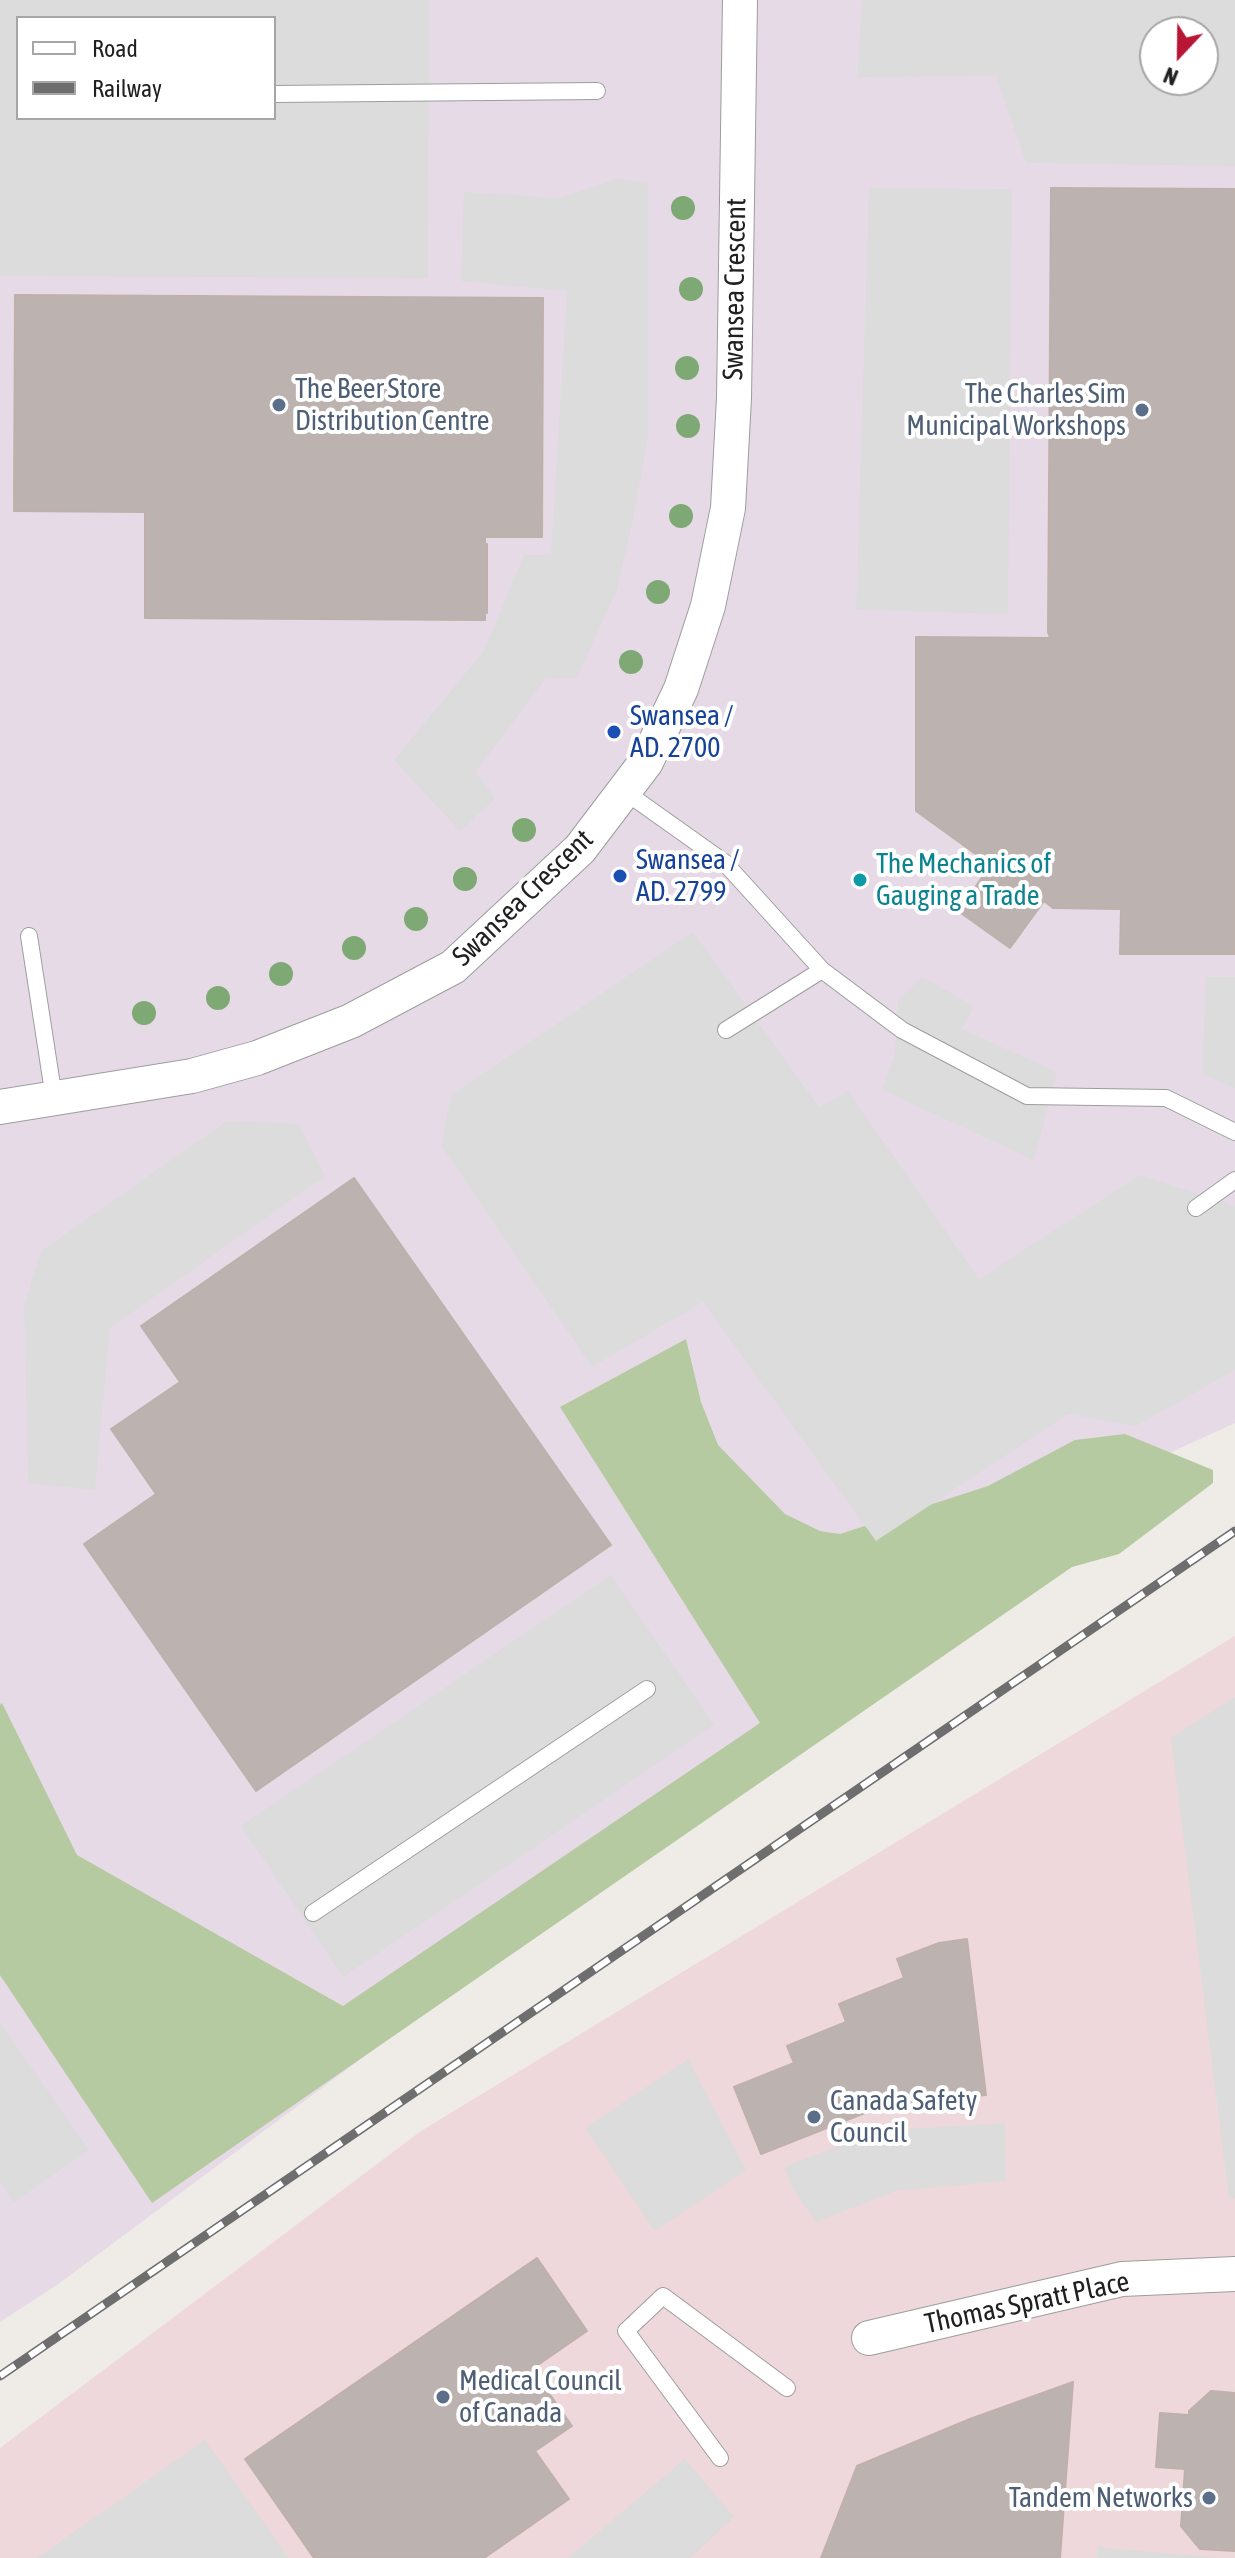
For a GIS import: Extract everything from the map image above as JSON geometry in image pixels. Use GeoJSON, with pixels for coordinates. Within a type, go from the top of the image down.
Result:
{"type":"FeatureCollection","features":[{"type":"Feature","properties":{"kind":"street","name":"Swansea Crescent"},"geometry":{"type":"LineString","coordinates":[[0,1107],[192,1076],[257,1058],[351,1021],[453,967],[580,849],[646,762],[681,689],[708,606],[728,508],[734,398],[740,0]]}},
{"type":"Feature","properties":{"kind":"street","name":"Thomas Spratt Place"},"geometry":{"type":"LineString","coordinates":[[869,2338],[1122,2279],[1235,2274]]}},
{"type":"Feature","properties":{"kind":"lane"},"geometry":{"type":"LineString","coordinates":[[276,94],[597,91]]}},
{"type":"Feature","properties":{"kind":"lane"},"geometry":{"type":"LineString","coordinates":[[624,791],[724,862],[822,970],[902,1030],[1027,1096],[1166,1098],[1235,1132]]}},
{"type":"Feature","properties":{"kind":"lane"},"geometry":{"type":"LineString","coordinates":[[29,936],[54,1098]]}},
{"type":"Feature","properties":{"kind":"lane"},"geometry":{"type":"LineString","coordinates":[[726,1030],[822,970]]}},
{"type":"Feature","properties":{"kind":"lane"},"geometry":{"type":"LineString","coordinates":[[1196,1208],[1235,1180]]}},
{"type":"Feature","properties":{"kind":"lane"},"geometry":{"type":"LineString","coordinates":[[313,1913],[647,1689]]}},
{"type":"Feature","properties":{"kind":"lane"},"geometry":{"type":"LineString","coordinates":[[720,2458],[626,2331],[663,2296],[787,2388]]}},
{"type":"Feature","properties":{"kind":"shaded area"},"geometry":{"type":"Polygon","coordinates":[[[0,0],[1235,0],[1235,1423],[877,1587],[807,1727],[57,2285],[0,2322],[0,0]]]}},
{"type":"Feature","properties":{"kind":"shaded area"},"geometry":{"type":"Polygon","coordinates":[[[0,0],[429,0],[428,278],[0,276],[0,0]]]}},
{"type":"Feature","properties":{"kind":"shaded area"},"geometry":{"type":"Polygon","coordinates":[[[862,0],[1235,0],[1235,166],[1026,163],[996,76],[857,77],[862,0]]]}},
{"type":"Feature","properties":{"kind":"shaded area"},"geometry":{"type":"Polygon","coordinates":[[[617,179],[648,182],[648,436],[617,590],[576,679],[546,678],[476,771],[495,799],[460,831],[394,760],[484,651],[524,555],[551,555],[567,291],[461,281],[464,192],[560,198],[617,179]]]}},
{"type":"Feature","properties":{"kind":"shaded area"},"geometry":{"type":"Polygon","coordinates":[[[869,188],[1012,189],[1008,614],[856,610],[869,188]]]}},
{"type":"Feature","properties":{"kind":"shaded area"},"geometry":{"type":"Polygon","coordinates":[[[693,932],[819,1107],[848,1091],[979,1279],[1140,1175],[1235,1206],[1235,1370],[1136,1426],[1068,1414],[876,1541],[703,1302],[592,1367],[441,1145],[451,1095],[693,932]]]}},
{"type":"Feature","properties":{"kind":"shaded area"},"geometry":{"type":"Polygon","coordinates":[[[922,977],[974,1006],[962,1029],[1057,1072],[1034,1160],[882,1090],[895,1054],[898,1001],[922,977]]]}},
{"type":"Feature","properties":{"kind":"shaded area"},"geometry":{"type":"Polygon","coordinates":[[[1206,977],[1235,977],[1235,1088],[1202,1074],[1206,977]]]}},
{"type":"Feature","properties":{"kind":"shaded area"},"geometry":{"type":"Polygon","coordinates":[[[227,1121],[299,1124],[325,1176],[110,1328],[95,1490],[28,1483],[24,1305],[41,1251],[227,1121]]]}},
{"type":"Feature","properties":{"kind":"shaded area"},"geometry":{"type":"Polygon","coordinates":[[[611,1575],[714,1725],[343,1977],[241,1826],[611,1575]]]}},
{"type":"Feature","properties":{"kind":"shaded area"},"geometry":{"type":"Polygon","coordinates":[[[1235,1636],[1235,2558],[0,2558],[0,2448],[421,2131],[1235,1636]]]}},
{"type":"Feature","properties":{"kind":"shaded area"},"geometry":{"type":"Polygon","coordinates":[[[1235,1697],[1235,2198],[1229,2199],[1171,1738],[1235,1697]]]}},
{"type":"Feature","properties":{"kind":"shaded area"},"geometry":{"type":"Polygon","coordinates":[[[0,2023],[89,2150],[14,2202],[0,2182],[0,2023]]]}},
{"type":"Feature","properties":{"kind":"shaded area"},"geometry":{"type":"Polygon","coordinates":[[[688,2059],[746,2170],[655,2231],[585,2128],[688,2059]]]}},
{"type":"Feature","properties":{"kind":"shaded area"},"geometry":{"type":"Polygon","coordinates":[[[1005,2123],[1006,2181],[896,2191],[816,2222],[794,2191],[784,2167],[876,2131],[1005,2123]]]}},
{"type":"Feature","properties":{"kind":"shaded area"},"geometry":{"type":"Polygon","coordinates":[[[205,2440],[289,2558],[37,2558],[205,2440]]]}},
{"type":"Feature","properties":{"kind":"shaded area"},"geometry":{"type":"Polygon","coordinates":[[[685,2459],[734,2517],[690,2558],[568,2558],[685,2459]]]}},
{"type":"Feature","properties":{"kind":"shaded area"},"geometry":{"type":"Polygon","coordinates":[[[1097,2547],[1221,2558],[1097,2558],[1097,2547]]]}},
{"type":"Feature","properties":{"kind":"green space"},"geometry":{"type":"Polygon","coordinates":[[[686,1339],[701,1402],[718,1445],[785,1514],[820,1531],[840,1534],[988,1486],[1075,1440],[1125,1434],[1213,1470],[1213,1483],[1119,1554],[1072,1567],[152,2203],[0,1975],[0,1705],[2,1703],[77,1855],[343,2006],[760,1723],[560,1407],[686,1339]]]}},
{"type":"Feature","properties":{"kind":"building","name":"The Charles Sim Municipal Workshops"},"geometry":{"type":"Polygon","coordinates":[[[1051,188],[1235,189],[1235,954],[1120,954],[1121,909],[1053,908],[1044,901],[1010,948],[958,911],[991,865],[916,811],[916,637],[1050,638],[1051,188]]]}},
{"type":"Feature","properties":{"kind":"building","name":"The Beer Store Distribution Centre"},"geometry":{"type":"Polygon","coordinates":[[[15,295],[543,298],[542,537],[485,537],[485,620],[145,618],[145,512],[14,511],[15,295]]]}},
{"type":"Feature","properties":{"kind":"building"},"geometry":{"type":"Polygon","coordinates":[[[354,1178],[611,1545],[256,1791],[84,1544],[156,1494],[111,1429],[180,1382],[141,1326],[354,1178]]]}},
{"type":"Feature","properties":{"kind":"building"},"geometry":{"type":"Polygon","coordinates":[[[967,1939],[986,2095],[880,2107],[761,2154],[734,2087],[794,2063],[787,2046],[846,2022],[839,2004],[904,1978],[897,1959],[939,1943],[967,1939]]]}},
{"type":"Feature","properties":{"kind":"building","name":"Medical Council of Canada"},"geometry":{"type":"Polygon","coordinates":[[[537,2258],[587,2331],[532,2369],[572,2426],[535,2451],[569,2499],[484,2558],[314,2558],[245,2459],[537,2258]]]}},
{"type":"Feature","properties":{"kind":"building"},"geometry":{"type":"Polygon","coordinates":[[[1073,2382],[1060,2558],[821,2558],[857,2466],[970,2419],[1073,2382]]]}},
{"type":"Feature","properties":{"kind":"building","name":"Tandem Networks"},"geometry":{"type":"Polygon","coordinates":[[[1211,2391],[1235,2393],[1235,2551],[1200,2549],[1181,2526],[1185,2469],[1156,2467],[1160,2413],[1189,2415],[1189,2411],[1211,2391]]]}},
{"type":"Feature","properties":{"kind":"railway"},"geometry":{"type":"LineString","coordinates":[[0,2376],[1235,1531]]}},
{"type":"Feature","properties":{"kind":"place","name":"The Beer Store Distribution Centre"},"geometry":{"type":"Point","coordinates":[279,405]}},
{"type":"Feature","properties":{"kind":"place","name":"The Charles Sim Municipal Workshops"},"geometry":{"type":"Point","coordinates":[1142,410]}},
{"type":"Feature","properties":{"kind":"place","name":"Swansea / AD. 2700"},"geometry":{"type":"Point","coordinates":[614,732]}},
{"type":"Feature","properties":{"kind":"place","name":"Swansea / AD. 2799"},"geometry":{"type":"Point","coordinates":[620,876]}},
{"type":"Feature","properties":{"kind":"place","name":"The Mechanics of Gauging a Trade"},"geometry":{"type":"Point","coordinates":[860,880]}},
{"type":"Feature","properties":{"kind":"place","name":"Canada Safety Council"},"geometry":{"type":"Point","coordinates":[814,2117]}},
{"type":"Feature","properties":{"kind":"place","name":"Medical Council of Canada"},"geometry":{"type":"Point","coordinates":[443,2397]}},
{"type":"Feature","properties":{"kind":"place","name":"Tandem Networks"},"geometry":{"type":"Point","coordinates":[1209,2498]}}]}
